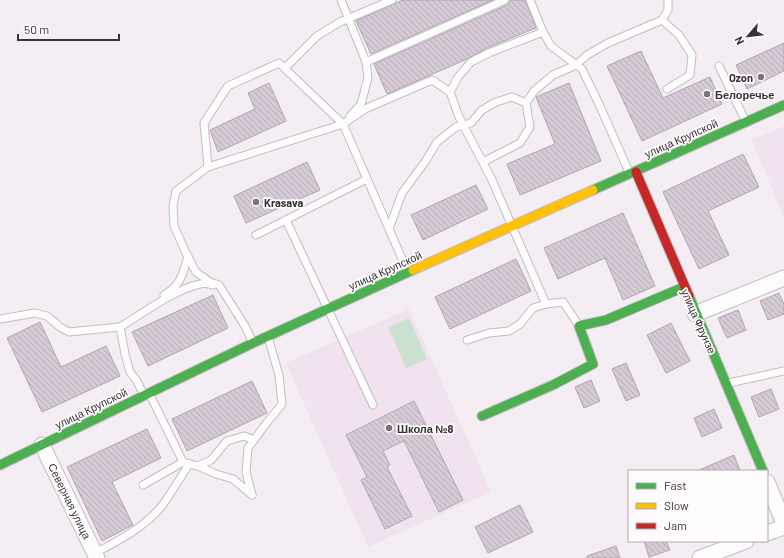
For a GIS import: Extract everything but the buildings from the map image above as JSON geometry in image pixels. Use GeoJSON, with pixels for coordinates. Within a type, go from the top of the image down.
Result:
{"type":"FeatureCollection","features":[{"type":"Feature","properties":{"kind":"street","name":"улица Крупской"},"geometry":{"type":"LineString","coordinates":[[0,466],[253,343],[408,272],[784,105]]}},
{"type":"Feature","properties":{"kind":"street","name":"улица Фрунзе"},"geometry":{"type":"LineString","coordinates":[[633,173],[696,314],[763,470]]}},
{"type":"Feature","properties":{"kind":"street"},"geometry":{"type":"LineString","coordinates":[[696,314],[784,278]]}},
{"type":"Feature","properties":{"kind":"street"},"geometry":{"type":"LineString","coordinates":[[482,416],[553,385],[593,364],[579,326],[606,320],[684,287]]}},
{"type":"Feature","properties":{"kind":"street","name":"Северная улица"},"geometry":{"type":"LineString","coordinates":[[42,445],[96,556]]}},
{"type":"Feature","properties":{"kind":"street"},"geometry":{"type":"LineString","coordinates":[[768,484],[784,523]]}},
{"type":"Feature","properties":{"kind":"street"},"geometry":{"type":"LineString","coordinates":[[768,533],[784,527]]}},
{"type":"Feature","properties":{"kind":"street"},"geometry":{"type":"LineString","coordinates":[[700,558],[743,542]]}},
{"type":"Feature","properties":{"kind":"lane"},"geometry":{"type":"LineString","coordinates":[[341,0],[366,62],[368,78],[361,104],[343,124]]}},
{"type":"Feature","properties":{"kind":"lane"},"geometry":{"type":"LineString","coordinates":[[285,68],[317,36],[348,19],[392,0]]}},
{"type":"Feature","properties":{"kind":"lane"},"geometry":{"type":"LineString","coordinates":[[366,62],[505,0]]}},
{"type":"Feature","properties":{"kind":"lane"},"geometry":{"type":"LineString","coordinates":[[530,0],[543,32],[551,46],[582,70],[633,173]]}},
{"type":"Feature","properties":{"kind":"lane"},"geometry":{"type":"LineString","coordinates":[[483,162],[520,143],[530,127],[526,103],[534,91],[553,75],[576,65],[587,55],[608,43],[662,20],[668,10],[668,0]]}},
{"type":"Feature","properties":{"kind":"lane"},"geometry":{"type":"LineString","coordinates":[[662,20],[680,35],[692,55],[690,75],[667,89]]}},
{"type":"Feature","properties":{"kind":"lane"},"geometry":{"type":"LineString","coordinates":[[450,92],[458,77],[471,62],[491,52],[543,32]]}},
{"type":"Feature","properties":{"kind":"lane"},"geometry":{"type":"LineString","coordinates":[[208,167],[204,123],[228,86],[279,63],[343,124],[408,272]]}},
{"type":"Feature","properties":{"kind":"lane"},"geometry":{"type":"LineString","coordinates":[[719,66],[746,122]]}},
{"type":"Feature","properties":{"kind":"lane"},"geometry":{"type":"LineString","coordinates":[[253,343],[245,326],[219,285],[210,282],[196,272],[174,226],[173,206],[176,191],[208,167],[343,124],[366,109],[432,80],[450,92],[463,125],[491,178],[511,227],[546,304]]}},
{"type":"Feature","properties":{"kind":"lane"},"geometry":{"type":"LineString","coordinates":[[389,229],[402,194],[425,162],[437,142],[456,127],[470,123],[482,110],[496,102],[512,97],[526,103]]}},
{"type":"Feature","properties":{"kind":"lane"},"geometry":{"type":"LineString","coordinates":[[256,235],[367,179]]}},
{"type":"Feature","properties":{"kind":"lane"},"geometry":{"type":"LineString","coordinates":[[286,220],[373,405]]}},
{"type":"Feature","properties":{"kind":"lane"},"geometry":{"type":"LineString","coordinates":[[146,311],[174,289],[182,277],[188,256]]}},
{"type":"Feature","properties":{"kind":"lane"},"geometry":{"type":"LineString","coordinates":[[0,320],[35,313],[47,316],[60,327],[69,332],[120,327],[168,298],[202,284],[219,285]]}},
{"type":"Feature","properties":{"kind":"lane"},"geometry":{"type":"LineString","coordinates":[[467,340],[489,333],[509,331],[520,324],[533,308],[546,304],[563,302],[579,326]]}},
{"type":"Feature","properties":{"kind":"lane"},"geometry":{"type":"LineString","coordinates":[[120,327],[130,372],[147,394],[186,463]]}},
{"type":"Feature","properties":{"kind":"lane"},"geometry":{"type":"LineString","coordinates":[[143,485],[186,463],[234,479],[252,495],[246,472],[248,448],[282,404],[279,375],[268,337]]}},
{"type":"Feature","properties":{"kind":"lane"},"geometry":{"type":"LineString","coordinates":[[726,383],[784,371]]}},
{"type":"Feature","properties":{"kind":"lane"},"geometry":{"type":"LineString","coordinates":[[198,466],[211,460],[227,441],[244,436],[254,440]]}},
{"type":"Feature","properties":{"kind":"lane"},"geometry":{"type":"LineString","coordinates":[[96,556],[123,539],[147,520],[163,504],[186,463]]}},
{"type":"Feature","properties":{"kind":"shaded area"},"geometry":{"type":"Polygon","coordinates":[[[784,126],[784,218],[752,140],[784,126]]]}},
{"type":"Feature","properties":{"kind":"shaded area","name":"Школа №8"},"geometry":{"type":"Polygon","coordinates":[[[409,309],[491,492],[368,547],[286,363],[409,309]]]}},
{"type":"Feature","properties":{"kind":"green space"},"geometry":{"type":"Polygon","coordinates":[[[409,318],[427,359],[406,368],[388,327],[409,318]]]}},
{"type":"Feature","properties":{"kind":"traffic: fast"},"geometry":{"type":"LineString","coordinates":[[593,190],[784,105]]}},
{"type":"Feature","properties":{"kind":"traffic: fast"},"geometry":{"type":"LineString","coordinates":[[0,465],[253,343],[413,270]]}},
{"type":"Feature","properties":{"kind":"traffic: fast"},"geometry":{"type":"LineString","coordinates":[[482,416],[553,385],[593,364],[579,326],[606,320],[684,287]]}},
{"type":"Feature","properties":{"kind":"traffic: fast"},"geometry":{"type":"LineString","coordinates":[[689,296],[763,470]]}},
{"type":"Feature","properties":{"kind":"traffic: slow"},"geometry":{"type":"LineString","coordinates":[[413,270],[593,190]]}},
{"type":"Feature","properties":{"kind":"traffic: jam"},"geometry":{"type":"LineString","coordinates":[[636,172],[689,296]]}},
{"type":"Feature","properties":{"kind":"place","name":"Ozon"},"geometry":{"type":"Point","coordinates":[761,77]}},
{"type":"Feature","properties":{"kind":"place","name":"Белоречье"},"geometry":{"type":"Point","coordinates":[707,94]}},
{"type":"Feature","properties":{"kind":"place","name":"Krasava"},"geometry":{"type":"Point","coordinates":[256,202]}},
{"type":"Feature","properties":{"kind":"place","name":"Школа №8"},"geometry":{"type":"Point","coordinates":[389,428]}}]}
